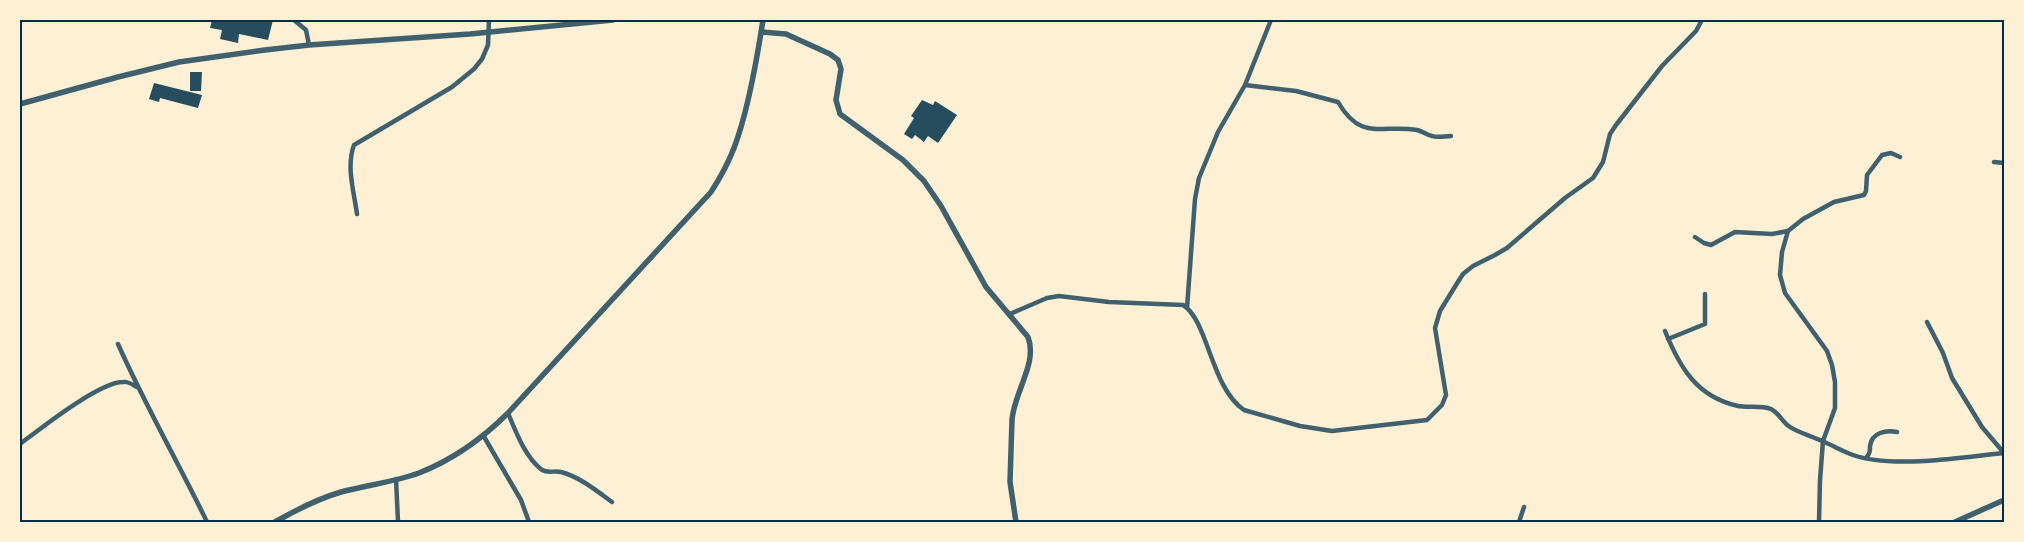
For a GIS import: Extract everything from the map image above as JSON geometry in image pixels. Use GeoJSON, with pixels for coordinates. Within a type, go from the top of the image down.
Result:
{"type":"FeatureCollection","features":[{"type":"Feature","properties":{"kind":"street"},"geometry":{"type":"LineString","coordinates":[[294,20],[306,30],[309,45]]}},
{"type":"Feature","properties":{"kind":"street"},"geometry":{"type":"LineString","coordinates":[[357,214],[350,166],[354,145],[452,87],[474,69],[482,59],[488,46],[489,20]]}},
{"type":"Feature","properties":{"kind":"street"},"geometry":{"type":"LineString","coordinates":[[20,104],[179,62],[309,45],[489,32],[613,20]]}},
{"type":"Feature","properties":{"kind":"street"},"geometry":{"type":"LineString","coordinates":[[274,522],[328,496],[418,473],[436,466],[483,435],[508,413],[711,192],[728,164],[736,145],[763,20]]}},
{"type":"Feature","properties":{"kind":"street"},"geometry":{"type":"LineString","coordinates":[[1187,308],[1190,290],[1195,199],[1199,178],[1218,132],[1246,85],[1271,20]]}},
{"type":"Feature","properties":{"kind":"street"},"geometry":{"type":"LineString","coordinates":[[1010,314],[1047,298],[1059,296],[1109,302],[1176,304],[1187,308],[1197,324],[1226,390],[1237,405],[1244,410],[1300,426],[1332,431],[1427,420],[1442,405],[1446,395],[1435,336],[1436,320],[1463,274],[1473,266],[1507,248],[1558,204],[1593,178],[1599,171],[1610,134],[1616,125],[1662,66],[1696,31],[1702,20]]}},
{"type":"Feature","properties":{"kind":"street"},"geometry":{"type":"LineString","coordinates":[[761,32],[786,34],[830,54],[838,60],[841,69],[836,100],[840,114],[903,160],[924,181],[941,206],[986,287],[1028,337],[1032,347],[1030,360],[1013,411],[1010,463],[1016,522]]}},
{"type":"Feature","properties":{"kind":"street"},"geometry":{"type":"LineString","coordinates":[[1246,85],[1296,91],[1338,102],[1346,117],[1360,126],[1381,130],[1418,130],[1433,137],[1451,136]]}},
{"type":"Feature","properties":{"kind":"street"},"geometry":{"type":"LineString","coordinates":[[1695,236],[1704,243],[1711,245],[1735,232],[1772,234],[1788,231],[1803,219],[1834,202],[1864,196],[1867,175],[1882,155],[1891,153],[1900,157]]}},
{"type":"Feature","properties":{"kind":"street"},"geometry":{"type":"LineString","coordinates":[[1994,162],[2004,163]]}},
{"type":"Feature","properties":{"kind":"street"},"geometry":{"type":"LineString","coordinates":[[1788,231],[1782,252],[1780,275],[1785,293],[1827,351],[1835,382],[1835,408],[1823,441],[1819,522]]}},
{"type":"Feature","properties":{"kind":"street"},"geometry":{"type":"LineString","coordinates":[[1668,339],[1705,324],[1705,294]]}},
{"type":"Feature","properties":{"kind":"street"},"geometry":{"type":"LineString","coordinates":[[1927,322],[1943,353],[1952,378],[1982,427],[2004,453]]}},
{"type":"Feature","properties":{"kind":"street"},"geometry":{"type":"LineString","coordinates":[[1665,331],[1696,385],[1704,393],[1717,400],[1731,404],[1748,408],[1763,407],[1772,409],[1790,427],[1854,456],[1884,461],[1923,460],[2004,453]]}},
{"type":"Feature","properties":{"kind":"street"},"geometry":{"type":"LineString","coordinates":[[118,344],[137,387],[178,462],[206,522]]}},
{"type":"Feature","properties":{"kind":"street"},"geometry":{"type":"LineString","coordinates":[[20,444],[58,415],[111,384],[125,381],[137,387]]}},
{"type":"Feature","properties":{"kind":"street"},"geometry":{"type":"LineString","coordinates":[[508,413],[523,445],[542,469],[547,472],[561,472],[579,480],[612,502]]}},
{"type":"Feature","properties":{"kind":"street"},"geometry":{"type":"LineString","coordinates":[[1866,458],[1871,451],[1872,440],[1880,433],[1887,431],[1897,432]]}},
{"type":"Feature","properties":{"kind":"street"},"geometry":{"type":"LineString","coordinates":[[483,435],[521,500],[529,522]]}},
{"type":"Feature","properties":{"kind":"street"},"geometry":{"type":"LineString","coordinates":[[396,479],[398,522]]}},
{"type":"Feature","properties":{"kind":"street"},"geometry":{"type":"LineString","coordinates":[[1955,522],[2004,500]]}},
{"type":"Feature","properties":{"kind":"street"},"geometry":{"type":"LineString","coordinates":[[1519,522],[1524,507]]}},
{"type":"Feature","properties":{"kind":"building"},"geometry":{"type":"Polygon","coordinates":[[[212,20],[273,20],[268,40],[239,34],[238,43],[220,39],[222,30],[210,28],[212,20]]]}},
{"type":"Feature","properties":{"kind":"building"},"geometry":{"type":"Polygon","coordinates":[[[190,72],[202,72],[201,91],[190,91],[190,72]]]}},
{"type":"Feature","properties":{"kind":"building"},"geometry":{"type":"Polygon","coordinates":[[[154,83],[202,95],[198,108],[160,98],[159,102],[149,99],[154,83]]]}},
{"type":"Feature","properties":{"kind":"building"},"geometry":{"type":"Polygon","coordinates":[[[922,100],[933,105],[935,101],[957,115],[938,143],[928,136],[924,142],[915,135],[912,139],[904,134],[914,118],[911,116],[922,100]]]}}]}
